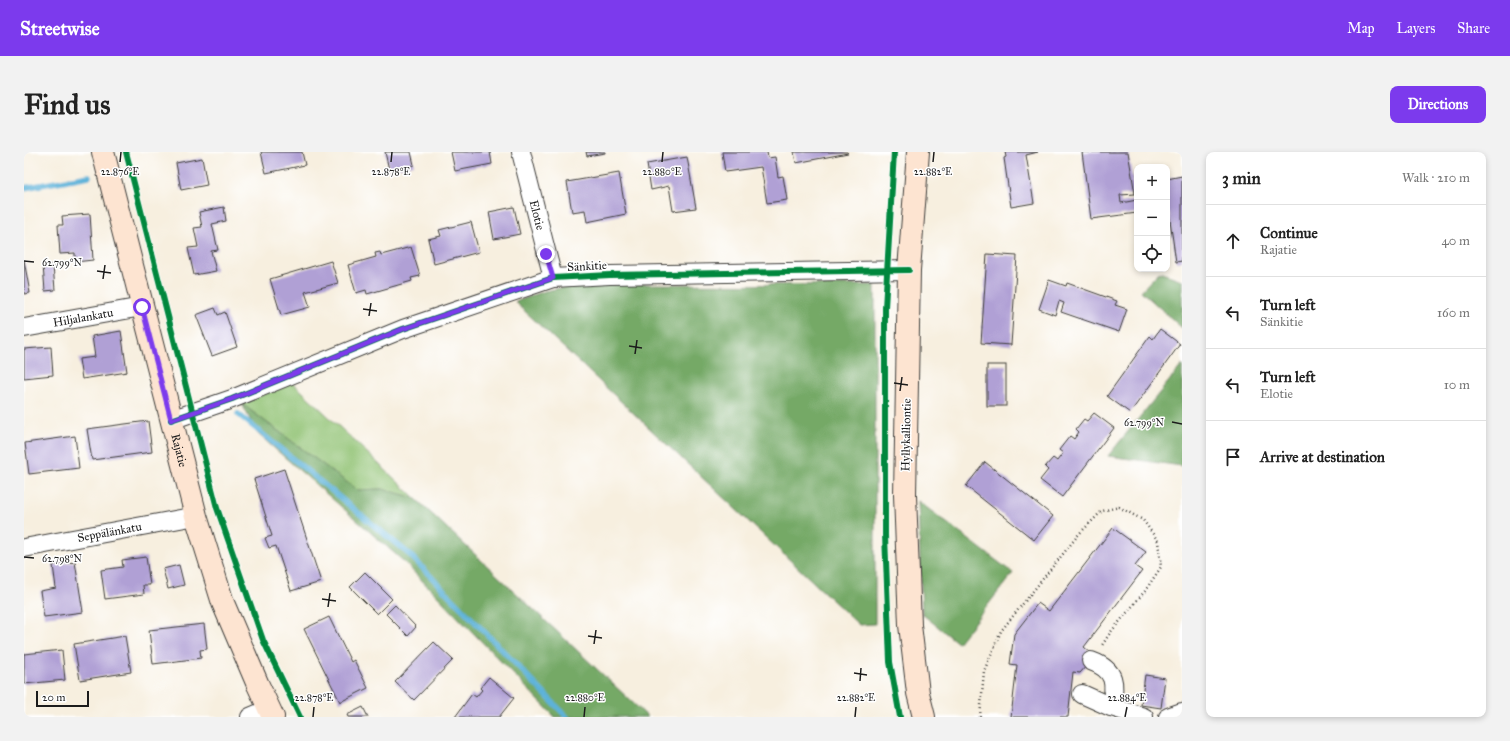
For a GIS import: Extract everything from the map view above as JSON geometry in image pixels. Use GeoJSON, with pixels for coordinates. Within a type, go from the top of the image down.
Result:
{"type":"FeatureCollection","features":[{"type":"Feature","properties":{"kind":"street","name":"Rajatie"},"geometry":{"type":"LineString","coordinates":[[103,152],[196,516],[223,603],[264,714]]}},
{"type":"Feature","properties":{"kind":"street","name":"Elotie"},"geometry":{"type":"LineString","coordinates":[[520,152],[553,278]]}},
{"type":"Feature","properties":{"kind":"street","name":"Hyllykalliontie"},"geometry":{"type":"LineString","coordinates":[[918,152],[909,270],[905,495],[910,625],[918,693],[924,717]]}},
{"type":"Feature","properties":{"kind":"street","name":"Sänkitie"},"geometry":{"type":"LineString","coordinates":[[171,420],[232,399],[403,329],[553,278],[610,275],[909,270]]}},
{"type":"Feature","properties":{"kind":"street","name":"Hiljalankatu"},"geometry":{"type":"LineString","coordinates":[[24,328],[142,307]]}},
{"type":"Feature","properties":{"kind":"street","name":"Seppälänkatu"},"geometry":{"type":"LineString","coordinates":[[24,548],[196,516]]}},
{"type":"Feature","properties":{"kind":"street"},"geometry":{"type":"LineString","coordinates":[[1091,661],[1101,664],[1112,676],[1115,691],[1111,707]]}},
{"type":"Feature","properties":{"kind":"street"},"geometry":{"type":"LineString","coordinates":[[1082,694],[1111,707],[1144,717]]}},
{"type":"Feature","properties":{"kind":"street"},"geometry":{"type":"LineString","coordinates":[[1168,717],[1182,712]]}},
{"type":"Feature","properties":{"kind":"path"},"geometry":{"type":"LineString","coordinates":[[980,717],[984,672],[1001,630],[1079,534],[1102,511],[1119,507],[1143,520],[1158,541],[1160,567],[1145,591],[1110,633],[1091,661]]}},
{"type":"Feature","properties":{"kind":"green space"},"geometry":{"type":"Polygon","coordinates":[[[1159,272],[1182,280],[1182,328],[1141,291],[1159,272]]]}},
{"type":"Feature","properties":{"kind":"green space"},"geometry":{"type":"Polygon","coordinates":[[[628,284],[875,285],[875,624],[859,625],[515,302],[545,291],[570,286],[628,284]]]}},
{"type":"Feature","properties":{"kind":"green space"},"geometry":{"type":"Polygon","coordinates":[[[1182,365],[1182,466],[1108,456],[1182,365]]]}},
{"type":"Feature","properties":{"kind":"green space"},"geometry":{"type":"Polygon","coordinates":[[[292,382],[415,498],[382,489],[357,490],[242,404],[292,382]]]}},
{"type":"Feature","properties":{"kind":"green space"},"geometry":{"type":"Polygon","coordinates":[[[242,404],[357,490],[382,489],[415,498],[648,717],[555,717],[402,560],[257,433],[242,404]]]}},
{"type":"Feature","properties":{"kind":"green space"},"geometry":{"type":"Polygon","coordinates":[[[918,501],[1013,573],[958,643],[922,614],[918,501]]]}},
{"type":"Feature","properties":{"kind":"building"},"geometry":{"type":"Polygon","coordinates":[[[261,152],[302,152],[305,165],[266,173],[261,152]]]}},
{"type":"Feature","properties":{"kind":"building"},"geometry":{"type":"Polygon","coordinates":[[[385,152],[411,152],[414,165],[389,170],[385,152]]]}},
{"type":"Feature","properties":{"kind":"building"},"geometry":{"type":"Polygon","coordinates":[[[451,152],[490,152],[492,164],[455,171],[451,152]]]}},
{"type":"Feature","properties":{"kind":"building"},"geometry":{"type":"Polygon","coordinates":[[[586,152],[605,152],[605,153],[587,156],[586,152]]]}},
{"type":"Feature","properties":{"kind":"building"},"geometry":{"type":"Polygon","coordinates":[[[722,152],[767,152],[768,158],[775,157],[778,177],[783,176],[787,200],[767,203],[761,167],[725,172],[722,152]]]}},
{"type":"Feature","properties":{"kind":"building"},"geometry":{"type":"Polygon","coordinates":[[[794,152],[847,152],[848,153],[796,163],[794,152]]]}},
{"type":"Feature","properties":{"kind":"building"},"geometry":{"type":"Polygon","coordinates":[[[1005,152],[1038,152],[1026,155],[1034,203],[1011,207],[1004,158],[1006,157],[1005,152]]]}},
{"type":"Feature","properties":{"kind":"building"},"geometry":{"type":"Polygon","coordinates":[[[1082,152],[1128,152],[1134,194],[1120,195],[1121,203],[1134,201],[1134,213],[1091,219],[1082,152]]]}},
{"type":"Feature","properties":{"kind":"building"},"geometry":{"type":"Polygon","coordinates":[[[687,157],[696,208],[673,211],[669,186],[651,190],[647,164],[687,157]]]}},
{"type":"Feature","properties":{"kind":"building"},"geometry":{"type":"Polygon","coordinates":[[[202,158],[207,185],[181,190],[176,163],[202,158]]]}},
{"type":"Feature","properties":{"kind":"building"},"geometry":{"type":"Polygon","coordinates":[[[619,173],[626,214],[587,222],[585,210],[572,212],[567,182],[619,173]]]}},
{"type":"Feature","properties":{"kind":"building"},"geometry":{"type":"Polygon","coordinates":[[[1182,176],[1182,261],[1176,262],[1170,220],[1170,178],[1182,176]]]}},
{"type":"Feature","properties":{"kind":"building"},"geometry":{"type":"Polygon","coordinates":[[[224,207],[226,221],[212,224],[218,250],[211,251],[216,271],[194,275],[188,248],[198,247],[194,228],[202,227],[199,212],[224,207]]]}},
{"type":"Feature","properties":{"kind":"building"},"geometry":{"type":"Polygon","coordinates":[[[514,207],[520,234],[494,239],[489,212],[514,207]]]}},
{"type":"Feature","properties":{"kind":"building"},"geometry":{"type":"Polygon","coordinates":[[[90,214],[93,260],[75,262],[75,253],[60,254],[58,225],[63,225],[62,216],[90,214]]]}},
{"type":"Feature","properties":{"kind":"building"},"geometry":{"type":"Polygon","coordinates":[[[471,222],[479,252],[434,264],[428,239],[441,236],[439,230],[471,222]]]}},
{"type":"Feature","properties":{"kind":"building"},"geometry":{"type":"Polygon","coordinates":[[[411,247],[420,276],[411,278],[412,281],[367,294],[366,290],[356,293],[348,265],[376,257],[375,253],[380,252],[381,255],[411,247]]]}},
{"type":"Feature","properties":{"kind":"building"},"geometry":{"type":"Polygon","coordinates":[[[987,254],[1017,256],[1011,345],[981,343],[987,254]]]}},
{"type":"Feature","properties":{"kind":"building"},"geometry":{"type":"Polygon","coordinates":[[[24,260],[30,293],[24,294],[24,260]]]}},
{"type":"Feature","properties":{"kind":"building"},"geometry":{"type":"Polygon","coordinates":[[[331,261],[338,283],[305,292],[310,307],[281,315],[270,279],[331,261]]]}},
{"type":"Feature","properties":{"kind":"building"},"geometry":{"type":"Polygon","coordinates":[[[43,265],[53,265],[55,290],[45,291],[43,265]]]}},
{"type":"Feature","properties":{"kind":"building"},"geometry":{"type":"Polygon","coordinates":[[[1049,280],[1066,286],[1067,283],[1117,301],[1115,305],[1127,309],[1119,332],[1061,312],[1064,303],[1059,301],[1055,315],[1039,309],[1049,280]]]}},
{"type":"Feature","properties":{"kind":"building"},"geometry":{"type":"Polygon","coordinates":[[[215,308],[218,315],[225,312],[237,347],[212,356],[196,315],[215,308]]]}},
{"type":"Feature","properties":{"kind":"building"},"geometry":{"type":"Polygon","coordinates":[[[1160,329],[1180,344],[1130,413],[1107,396],[1150,336],[1153,339],[1160,329]]]}},
{"type":"Feature","properties":{"kind":"building"},"geometry":{"type":"Polygon","coordinates":[[[121,331],[127,372],[82,379],[79,359],[95,357],[92,336],[121,331]]]}},
{"type":"Feature","properties":{"kind":"building"},"geometry":{"type":"Polygon","coordinates":[[[51,347],[53,375],[24,378],[24,349],[51,347]]]}},
{"type":"Feature","properties":{"kind":"building"},"geometry":{"type":"Polygon","coordinates":[[[987,365],[1006,365],[1006,406],[987,406],[987,365]]]}},
{"type":"Feature","properties":{"kind":"building"},"geometry":{"type":"Polygon","coordinates":[[[1094,413],[1114,428],[1062,497],[1040,480],[1048,470],[1045,467],[1053,458],[1057,461],[1063,453],[1059,450],[1070,436],[1074,439],[1079,432],[1076,429],[1084,419],[1087,421],[1094,413]]]}},
{"type":"Feature","properties":{"kind":"building"},"geometry":{"type":"Polygon","coordinates":[[[148,421],[152,452],[92,460],[87,429],[148,421]]]}},
{"type":"Feature","properties":{"kind":"building"},"geometry":{"type":"Polygon","coordinates":[[[75,436],[79,468],[29,474],[25,443],[75,436]]]}},
{"type":"Feature","properties":{"kind":"building"},"geometry":{"type":"Polygon","coordinates":[[[985,462],[1053,516],[1034,540],[966,486],[985,462]]]}},
{"type":"Feature","properties":{"kind":"building"},"geometry":{"type":"Polygon","coordinates":[[[284,469],[321,582],[291,591],[276,546],[269,548],[265,538],[272,536],[254,479],[284,469]]]}},
{"type":"Feature","properties":{"kind":"building"},"geometry":{"type":"Polygon","coordinates":[[[1113,528],[1146,552],[1135,566],[1142,571],[1084,647],[1092,654],[1088,664],[1080,673],[1073,672],[1068,717],[1011,717],[1017,665],[1010,664],[1014,634],[1038,603],[1049,611],[1113,528]]]}},
{"type":"Feature","properties":{"kind":"building"},"geometry":{"type":"Polygon","coordinates":[[[146,557],[150,585],[143,585],[144,594],[105,599],[101,570],[123,567],[122,560],[146,557]]]}},
{"type":"Feature","properties":{"kind":"building"},"geometry":{"type":"Polygon","coordinates":[[[75,562],[83,612],[44,617],[40,591],[56,588],[53,565],[75,562]]]}},
{"type":"Feature","properties":{"kind":"building"},"geometry":{"type":"Polygon","coordinates":[[[179,565],[184,585],[168,589],[163,569],[179,565]]]}},
{"type":"Feature","properties":{"kind":"building"},"geometry":{"type":"Polygon","coordinates":[[[365,572],[392,599],[377,614],[350,587],[365,572]]]}},
{"type":"Feature","properties":{"kind":"building"},"geometry":{"type":"Polygon","coordinates":[[[395,605],[416,627],[408,636],[386,614],[395,605]]]}},
{"type":"Feature","properties":{"kind":"building"},"geometry":{"type":"Polygon","coordinates":[[[329,617],[351,662],[354,660],[368,688],[340,702],[304,629],[329,617]]]}},
{"type":"Feature","properties":{"kind":"building"},"geometry":{"type":"Polygon","coordinates":[[[204,624],[207,649],[200,650],[201,658],[153,664],[149,630],[204,624]]]}},
{"type":"Feature","properties":{"kind":"building"},"geometry":{"type":"Polygon","coordinates":[[[125,636],[131,672],[80,680],[74,644],[125,636]]]}},
{"type":"Feature","properties":{"kind":"building"},"geometry":{"type":"Polygon","coordinates":[[[434,642],[453,660],[414,700],[395,682],[434,642]]]}},
{"type":"Feature","properties":{"kind":"building"},"geometry":{"type":"Polygon","coordinates":[[[62,650],[65,680],[24,684],[24,654],[62,650]]]}},
{"type":"Feature","properties":{"kind":"building"},"geometry":{"type":"Polygon","coordinates":[[[1145,675],[1165,678],[1161,708],[1141,705],[1145,675]]]}},
{"type":"Feature","properties":{"kind":"building"},"geometry":{"type":"Polygon","coordinates":[[[489,677],[514,698],[499,717],[455,717],[472,694],[476,697],[482,690],[480,688],[489,677]]]}},
{"type":"Feature","properties":{"kind":"building"},"geometry":{"type":"Polygon","coordinates":[[[363,707],[368,717],[348,717],[347,715],[363,707]]]}},
{"type":"Feature","properties":{"kind":"waterway"},"geometry":{"type":"LineString","coordinates":[[24,188],[89,176]]}},
{"type":"Feature","properties":{"kind":"waterway"},"geometry":{"type":"LineString","coordinates":[[238,414],[410,555],[567,717]]}},
{"type":"Feature","properties":{"kind":"cycle path"},"geometry":{"type":"LineString","coordinates":[[126,152],[217,508],[263,640],[300,717]]}},
{"type":"Feature","properties":{"kind":"cycle path"},"geometry":{"type":"LineString","coordinates":[[894,152],[885,308],[885,535],[890,662],[900,717]]}},
{"type":"Feature","properties":{"kind":"cycle path"},"geometry":{"type":"LineString","coordinates":[[171,420],[232,399],[403,329],[553,278],[610,275],[909,270]]}},
{"type":"Feature","properties":{"kind":"route"},"geometry":{"type":"LineString","coordinates":[[142,307],[171,420],[232,399],[403,329],[553,278],[546,254]]}}]}
